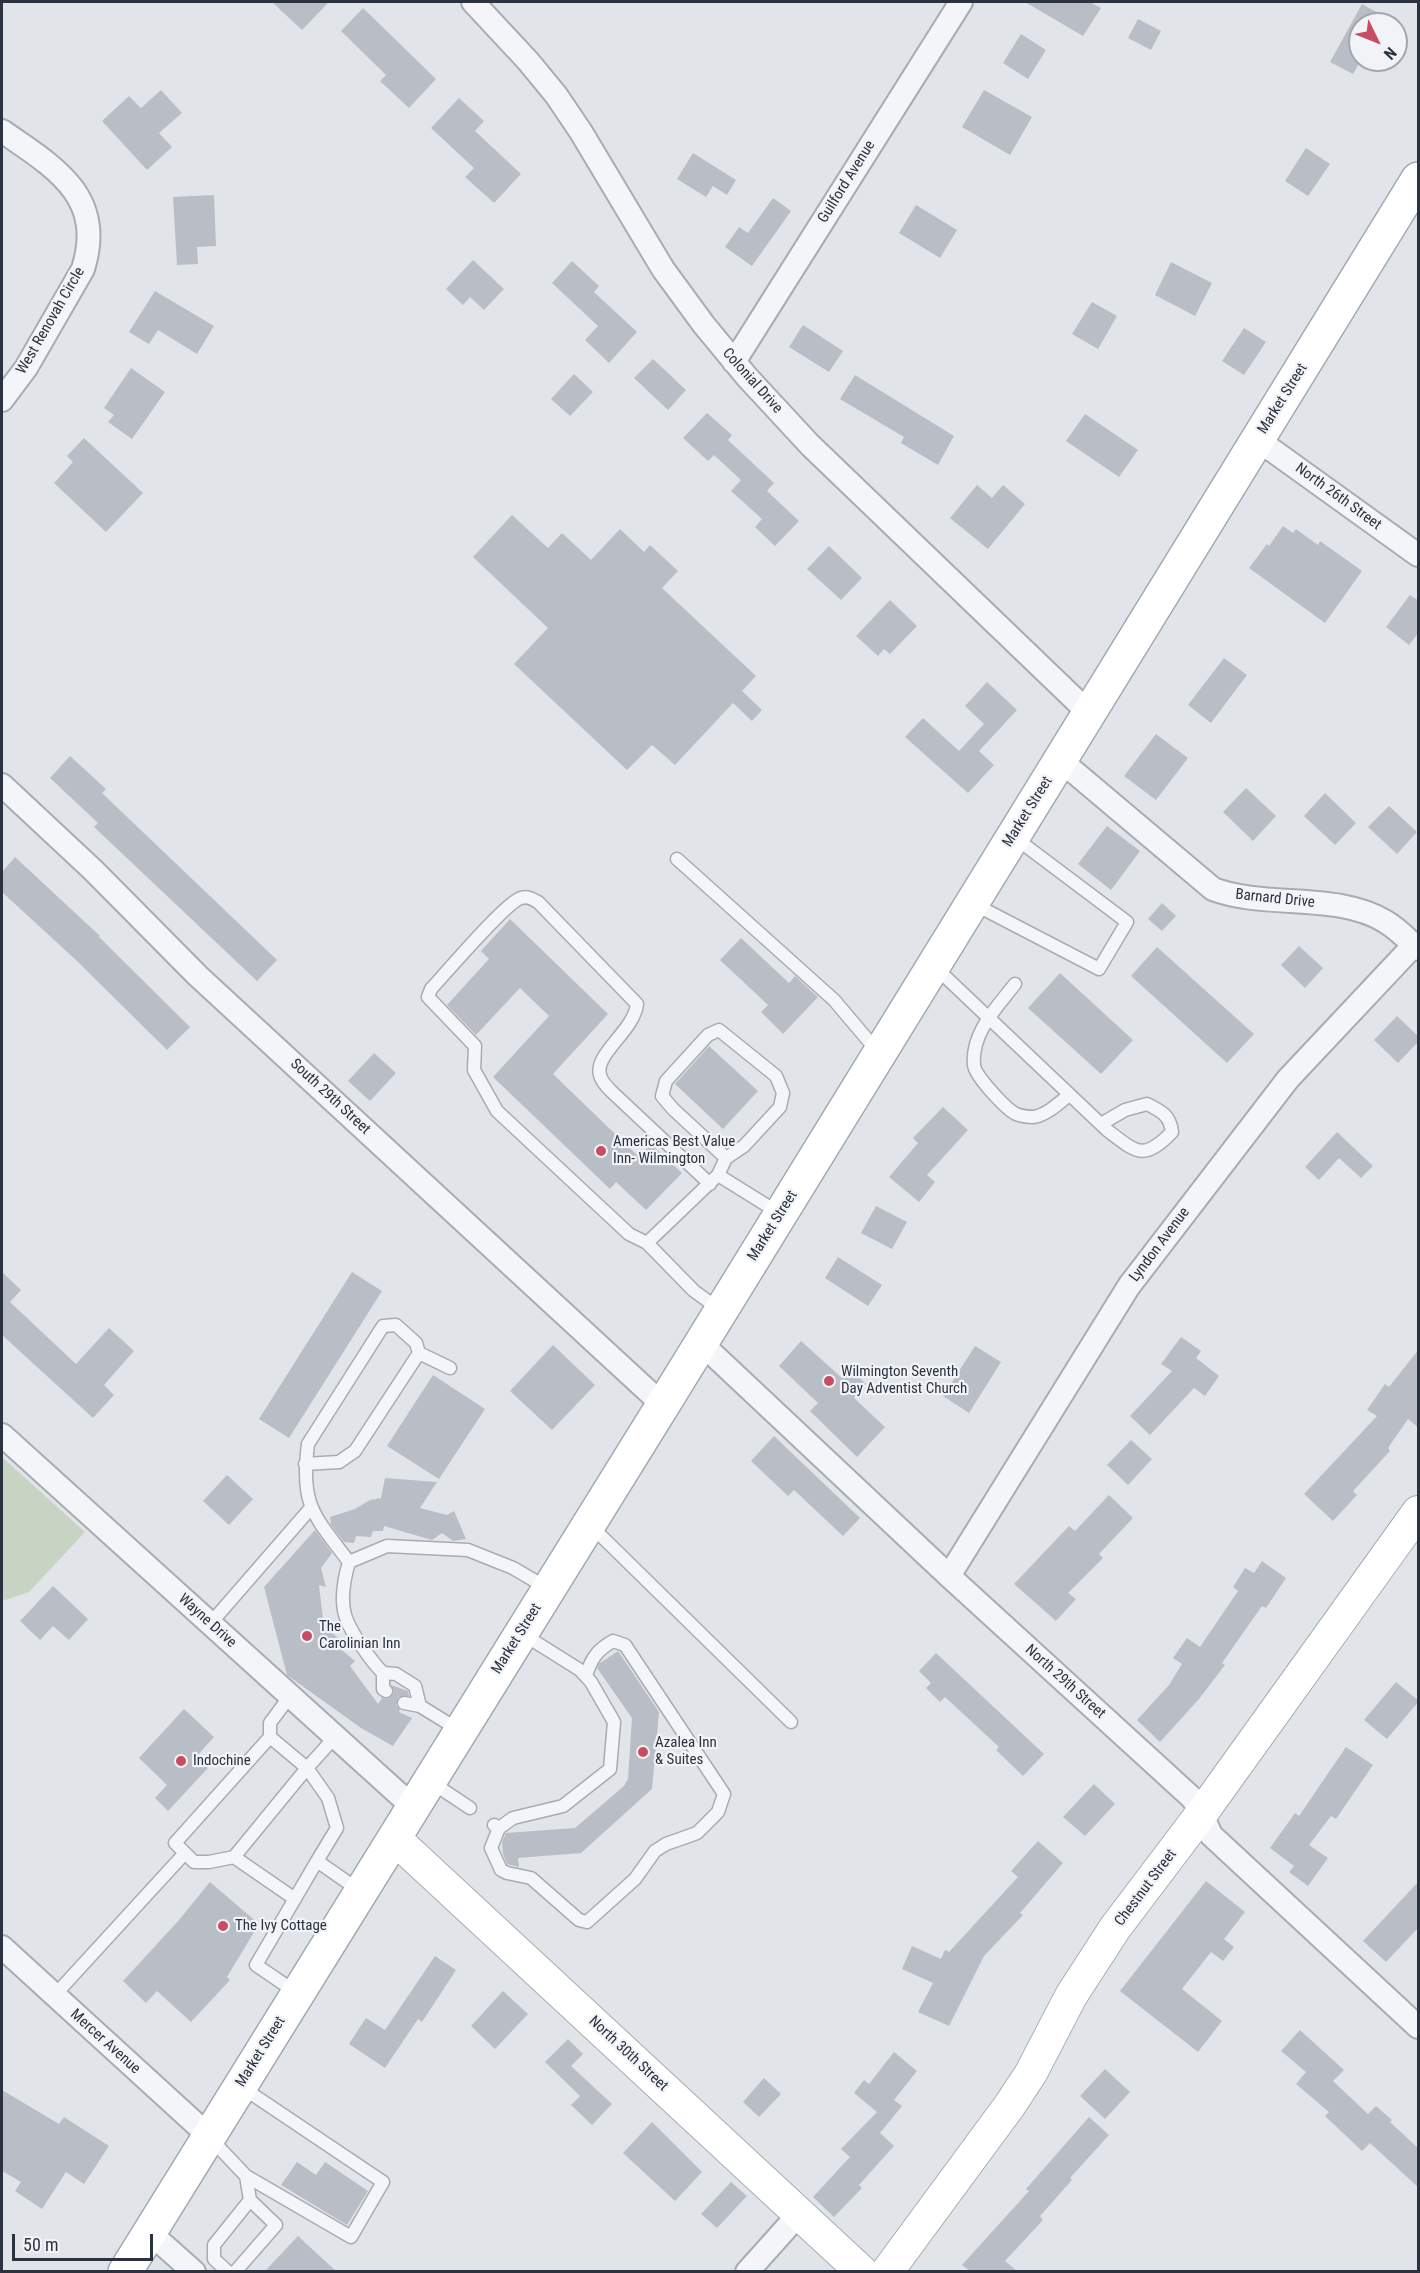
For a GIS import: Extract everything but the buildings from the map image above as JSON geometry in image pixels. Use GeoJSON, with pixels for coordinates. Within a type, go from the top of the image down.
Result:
{"type":"FeatureCollection","features":[{"type":"Feature","properties":{"kind":"main road","name":"Market Street"},"geometry":{"type":"LineString","coordinates":[[125,2271],[663,1405],[1419,179]]}},
{"type":"Feature","properties":{"kind":"street","name":"Colonial Drive"},"geometry":{"type":"LineString","coordinates":[[473,2],[556,95],[581,132],[663,269],[734,362],[810,445],[1089,713]]}},
{"type":"Feature","properties":{"kind":"street","name":"Guilford Avenue"},"geometry":{"type":"LineString","coordinates":[[734,362],[961,2]]}},
{"type":"Feature","properties":{"kind":"street","name":"West Renovah Circle"},"geometry":{"type":"LineString","coordinates":[[2,131],[63,176],[82,203],[89,228],[88,255],[83,269],[26,368],[2,400]]}},
{"type":"Feature","properties":{"kind":"street","name":"North 26th Street"},"geometry":{"type":"LineString","coordinates":[[1258,440],[1419,555]]}},
{"type":"Feature","properties":{"kind":"street","name":"Barnard Drive"},"geometry":{"type":"LineString","coordinates":[[1060,760],[1212,889],[1254,899],[1326,904],[1356,910],[1386,921],[1416,947]]}},
{"type":"Feature","properties":{"kind":"street","name":"South 29th Street"},"geometry":{"type":"LineString","coordinates":[[2,785],[93,870],[198,976],[663,1405]]}},
{"type":"Feature","properties":{"kind":"street","name":"Lyndon Avenue"},"geometry":{"type":"LineString","coordinates":[[949,1576],[1129,1286],[1287,1079],[1416,947]]}},
{"type":"Feature","properties":{"kind":"street","name":"North 29th Street"},"geometry":{"type":"LineString","coordinates":[[701,1343],[949,1576],[1191,1797],[1202,1813],[1211,1835],[1419,2027]]}},
{"type":"Feature","properties":{"kind":"street","name":"Wayne Drive"},"geometry":{"type":"LineString","coordinates":[[2,1435],[335,1737],[421,1794]]}},
{"type":"Feature","properties":{"kind":"street","name":"Chestnut Street"},"geometry":{"type":"LineString","coordinates":[[887,2271],[1010,2105],[1091,1962],[1202,1813],[1419,1512]]}},
{"type":"Feature","properties":{"kind":"street","name":"North 30th Street"},"geometry":{"type":"LineString","coordinates":[[394,1838],[862,2271]]}},
{"type":"Feature","properties":{"kind":"street","name":"Mercer Avenue"},"geometry":{"type":"LineString","coordinates":[[2,1947],[209,2136]]}},
{"type":"Feature","properties":{"kind":"street"},"geometry":{"type":"LineString","coordinates":[[747,2271],[799,2214]]}},
{"type":"Feature","properties":{"kind":"street"},"geometry":{"type":"LineString","coordinates":[[149,2232],[194,2271]]}},
{"type":"Feature","properties":{"kind":"lane"},"geometry":{"type":"LineString","coordinates":[[972,903],[1099,969],[1127,922],[1013,837]]}},
{"type":"Feature","properties":{"kind":"lane"},"geometry":{"type":"LineString","coordinates":[[677,859],[834,1000],[879,1053]]}},
{"type":"Feature","properties":{"kind":"lane"},"geometry":{"type":"LineString","coordinates":[[721,1310],[694,1291],[647,1243],[628,1234],[497,1112],[474,1070],[475,1046],[428,997],[431,989],[519,898],[529,897],[538,902],[637,1004],[636,1015],[628,1028],[610,1047],[600,1063],[600,1075],[611,1091],[714,1180],[780,1214]]}},
{"type":"Feature","properties":{"kind":"lane"},"geometry":{"type":"LineString","coordinates":[[933,966],[1101,1124],[1134,1150],[1146,1152],[1157,1147],[1172,1132],[1170,1120],[1162,1112],[1147,1104],[1125,1110],[1101,1124]]}},
{"type":"Feature","properties":{"kind":"lane"},"geometry":{"type":"LineString","coordinates":[[1015,984],[988,1018],[977,1040],[974,1066],[978,1077],[1015,1113],[1032,1117],[1045,1113],[1070,1095]]}},
{"type":"Feature","properties":{"kind":"lane"},"geometry":{"type":"LineString","coordinates":[[647,1243],[714,1180],[726,1158],[744,1146],[780,1107],[783,1093],[776,1076],[719,1030],[708,1035],[666,1081],[663,1096],[726,1158]]}},
{"type":"Feature","properties":{"kind":"lane"},"geometry":{"type":"LineString","coordinates":[[305,1464],[339,1462],[355,1451],[418,1353],[416,1343],[396,1325],[383,1326],[308,1444],[305,1464],[304,1483],[310,1509],[349,1562]]}},
{"type":"Feature","properties":{"kind":"lane"},"geometry":{"type":"LineString","coordinates":[[418,1353],[450,1368]]}},
{"type":"Feature","properties":{"kind":"lane"},"geometry":{"type":"LineString","coordinates":[[210,1624],[310,1509]]}},
{"type":"Feature","properties":{"kind":"lane"},"geometry":{"type":"LineString","coordinates":[[589,1524],[791,1722]]}},
{"type":"Feature","properties":{"kind":"lane"},"geometry":{"type":"LineString","coordinates":[[349,1562],[387,1546],[468,1550],[513,1568],[548,1589]]}},
{"type":"Feature","properties":{"kind":"lane"},"geometry":{"type":"LineString","coordinates":[[349,1562],[343,1582],[346,1618],[374,1664],[383,1673],[396,1674],[415,1686],[420,1706]]}},
{"type":"Feature","properties":{"kind":"lane"},"geometry":{"type":"LineString","coordinates":[[521,1633],[586,1676],[614,1722],[610,1769],[563,1806],[513,1818],[497,1826],[491,1848],[501,1870],[507,1874],[531,1878],[579,1920],[586,1922],[635,1879],[655,1851],[666,1844],[698,1833],[718,1812],[724,1794],[625,1645],[613,1641],[600,1648],[591,1661],[586,1676]]}},
{"type":"Feature","properties":{"kind":"lane"},"geometry":{"type":"LineString","coordinates":[[383,1673],[383,1689],[386,1691]]}},
{"type":"Feature","properties":{"kind":"lane"},"geometry":{"type":"LineString","coordinates":[[290,1696],[270,1723],[270,1737],[175,1843],[194,1862],[209,1862],[234,1857],[335,1737]]}},
{"type":"Feature","properties":{"kind":"lane"},"geometry":{"type":"LineString","coordinates":[[404,1703],[420,1706],[460,1731]]}},
{"type":"Feature","properties":{"kind":"lane"},"geometry":{"type":"LineString","coordinates":[[270,1737],[307,1768],[328,1798],[338,1828],[256,1965],[297,1994]]}},
{"type":"Feature","properties":{"kind":"lane"},"geometry":{"type":"LineString","coordinates":[[421,1794],[470,1808]]}},
{"type":"Feature","properties":{"kind":"lane"},"geometry":{"type":"LineString","coordinates":[[54,1996],[185,1853]]}},
{"type":"Feature","properties":{"kind":"lane"},"geometry":{"type":"LineString","coordinates":[[234,1857],[295,1899]]}},
{"type":"Feature","properties":{"kind":"lane"},"geometry":{"type":"LineString","coordinates":[[317,1861],[361,1891]]}},
{"type":"Feature","properties":{"kind":"lane"},"geometry":{"type":"LineString","coordinates":[[209,2136],[246,2176],[351,2238],[383,2182],[240,2085]]}},
{"type":"Feature","properties":{"kind":"lane"},"geometry":{"type":"LineString","coordinates":[[235,2271],[276,2225],[250,2200],[246,2176]]}},
{"type":"Feature","properties":{"kind":"lane"},"geometry":{"type":"LineString","coordinates":[[228,2271],[214,2259],[214,2245],[250,2200]]}},
{"type":"Feature","properties":{"kind":"green space"},"geometry":{"type":"Polygon","coordinates":[[[2,1457],[85,1532],[29,1592],[2,1601],[2,1457]]]}},
{"type":"Feature","properties":{"kind":"place","name":"Americas Best Value Inn- Wilmington"},"geometry":{"type":"Point","coordinates":[601,1151]}},
{"type":"Feature","properties":{"kind":"place","name":"Wilmington Seventh Day Adventist Church"},"geometry":{"type":"Point","coordinates":[829,1381]}},
{"type":"Feature","properties":{"kind":"place","name":"The Carolinian Inn"},"geometry":{"type":"Point","coordinates":[307,1636]}},
{"type":"Feature","properties":{"kind":"place","name":"Azalea Inn & Suites"},"geometry":{"type":"Point","coordinates":[643,1752]}},
{"type":"Feature","properties":{"kind":"place","name":"Indochine"},"geometry":{"type":"Point","coordinates":[181,1761]}},
{"type":"Feature","properties":{"kind":"place","name":"The Ivy Cottage"},"geometry":{"type":"Point","coordinates":[223,1926]}}]}
